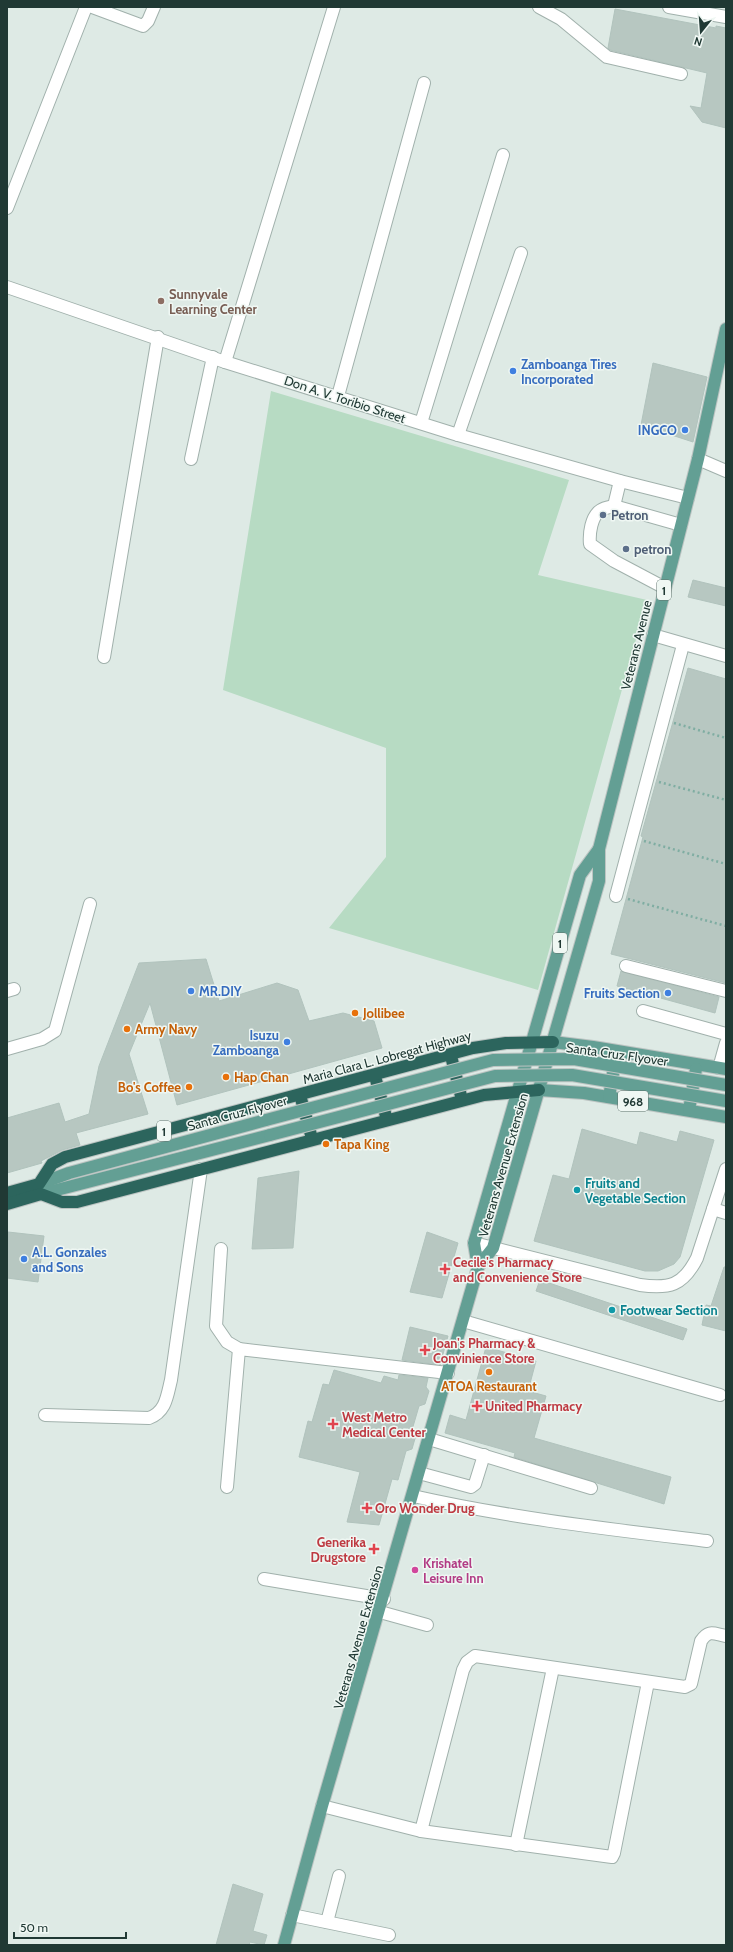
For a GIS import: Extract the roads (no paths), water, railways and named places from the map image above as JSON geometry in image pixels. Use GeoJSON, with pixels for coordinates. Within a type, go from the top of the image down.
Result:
{"type":"FeatureCollection","features":[{"type":"Feature","properties":{"kind":"highway","name":"1"},"geometry":{"type":"LineString","coordinates":[[532,1042],[553,1042]]}},
{"type":"Feature","properties":{"kind":"highway","name":"Maria Clara L. Lobregat Highway"},"geometry":{"type":"LineString","coordinates":[[40,1189],[52,1164],[64,1157],[491,1044],[532,1042]]}},
{"type":"Feature","properties":{"kind":"highway"},"geometry":{"type":"LineString","coordinates":[[450,1055],[462,1100]]}},
{"type":"Feature","properties":{"kind":"highway"},"geometry":{"type":"LineString","coordinates":[[375,1075],[387,1120]]}},
{"type":"Feature","properties":{"kind":"highway"},"geometry":{"type":"LineString","coordinates":[[7,1193],[40,1189],[62,1202],[77,1202],[462,1100],[484,1095],[539,1090]]}},
{"type":"Feature","properties":{"kind":"highway"},"geometry":{"type":"LineString","coordinates":[[300,1095],[312,1140]]}},
{"type":"Feature","properties":{"kind":"highway"},"geometry":{"type":"LineString","coordinates":[[7,1204],[40,1189]]}},
{"type":"Feature","properties":{"kind":"main road","name":"Veterans Avenue"},"geometry":{"type":"LineString","coordinates":[[553,1042],[599,881],[598,849],[698,459],[726,329]]}},
{"type":"Feature","properties":{"kind":"main road","name":"Veterans Avenue"},"geometry":{"type":"LineString","coordinates":[[532,1042],[580,875],[598,849]]}},
{"type":"Feature","properties":{"kind":"main road","name":"1"},"geometry":{"type":"LineString","coordinates":[[518,1091],[532,1042]]}},
{"type":"Feature","properties":{"kind":"main road","name":"1"},"geometry":{"type":"LineString","coordinates":[[539,1090],[553,1042]]}},
{"type":"Feature","properties":{"kind":"main road"},"geometry":{"type":"LineString","coordinates":[[553,1042],[723,1069]]}},
{"type":"Feature","properties":{"kind":"main road"},"geometry":{"type":"LineString","coordinates":[[609,1097],[617,1051]]}},
{"type":"Feature","properties":{"kind":"main road","name":"Santa Cruz Flyover"},"geometry":{"type":"LineString","coordinates":[[40,1189],[69,1173],[493,1060],[574,1059],[726,1085]]}},
{"type":"Feature","properties":{"kind":"main road"},"geometry":{"type":"LineString","coordinates":[[689,1110],[697,1064]]}},
{"type":"Feature","properties":{"kind":"main road","name":"Santa Cruz Flyover"},"geometry":{"type":"LineString","coordinates":[[40,1189],[270,1135],[495,1076],[572,1075],[726,1101]]}},
{"type":"Feature","properties":{"kind":"main road","name":"Veterans Avenue Extension"},"geometry":{"type":"LineString","coordinates":[[284,1945],[322,1806],[384,1599],[478,1267],[493,1248],[539,1090]]}},
{"type":"Feature","properties":{"kind":"main road","name":"968"},"geometry":{"type":"LineString","coordinates":[[539,1090],[584,1093],[726,1117]]}},
{"type":"Feature","properties":{"kind":"main road","name":"Veterans Avenue Extension"},"geometry":{"type":"LineString","coordinates":[[478,1267],[474,1243],[518,1091]]}},
{"type":"Feature","properties":{"kind":"street"},"geometry":{"type":"LineString","coordinates":[[7,208],[86,7]]}},
{"type":"Feature","properties":{"kind":"street"},"geometry":{"type":"LineString","coordinates":[[92,7],[143,26],[148,21],[154,7]]}},
{"type":"Feature","properties":{"kind":"street"},"geometry":{"type":"LineString","coordinates":[[225,362],[334,7]]}},
{"type":"Feature","properties":{"kind":"street"},"geometry":{"type":"LineString","coordinates":[[539,7],[561,19],[607,57],[681,74]]}},
{"type":"Feature","properties":{"kind":"street"},"geometry":{"type":"LineString","coordinates":[[669,7],[726,17]]}},
{"type":"Feature","properties":{"kind":"street"},"geometry":{"type":"LineString","coordinates":[[338,396],[424,83]]}},
{"type":"Feature","properties":{"kind":"street"},"geometry":{"type":"LineString","coordinates":[[421,423],[503,155]]}},
{"type":"Feature","properties":{"kind":"street"},"geometry":{"type":"LineString","coordinates":[[458,435],[521,252]]}},
{"type":"Feature","properties":{"kind":"street","name":"Don A. V. Toribio Street"},"geometry":{"type":"LineString","coordinates":[[7,287],[225,362],[338,396],[458,435],[620,481],[688,498]]}},
{"type":"Feature","properties":{"kind":"street"},"geometry":{"type":"LineString","coordinates":[[104,657],[158,338]]}},
{"type":"Feature","properties":{"kind":"street"},"geometry":{"type":"LineString","coordinates":[[191,459],[213,357]]}},
{"type":"Feature","properties":{"kind":"street"},"geometry":{"type":"LineString","coordinates":[[698,459],[726,471]]}},
{"type":"Feature","properties":{"kind":"street"},"geometry":{"type":"LineString","coordinates":[[614,506],[620,481]]}},
{"type":"Feature","properties":{"kind":"street"},"geometry":{"type":"LineString","coordinates":[[665,588],[614,561],[590,544],[589,538],[597,514],[601,510],[614,506],[681,525]]}},
{"type":"Feature","properties":{"kind":"street"},"geometry":{"type":"LineString","coordinates":[[653,635],[683,645],[726,656]]}},
{"type":"Feature","properties":{"kind":"street"},"geometry":{"type":"LineString","coordinates":[[616,896],[683,645]]}},
{"type":"Feature","properties":{"kind":"street"},"geometry":{"type":"LineString","coordinates":[[7,1048],[42,1038],[54,1031],[90,904]]}},
{"type":"Feature","properties":{"kind":"street"},"geometry":{"type":"LineString","coordinates":[[626,966],[726,991]]}},
{"type":"Feature","properties":{"kind":"street"},"geometry":{"type":"LineString","coordinates":[[643,1011],[726,1034]]}},
{"type":"Feature","properties":{"kind":"street"},"geometry":{"type":"LineString","coordinates":[[723,1069],[726,1043]]}},
{"type":"Feature","properties":{"kind":"street"},"geometry":{"type":"LineString","coordinates":[[45,1415],[149,1418],[157,1415],[163,1409],[171,1380],[201,1169]]}},
{"type":"Feature","properties":{"kind":"street"},"geometry":{"type":"LineString","coordinates":[[474,1243],[640,1285],[652,1287],[673,1285],[682,1280],[692,1270],[726,1169]]}},
{"type":"Feature","properties":{"kind":"street"},"geometry":{"type":"LineString","coordinates":[[713,1209],[726,1213]]}},
{"type":"Feature","properties":{"kind":"street"},"geometry":{"type":"LineString","coordinates":[[222,1249],[216,1326],[226,1342],[239,1349],[448,1374]]}},
{"type":"Feature","properties":{"kind":"street"},"geometry":{"type":"LineString","coordinates":[[463,1321],[720,1395]]}},
{"type":"Feature","properties":{"kind":"street"},"geometry":{"type":"LineString","coordinates":[[226,1487],[239,1349]]}},
{"type":"Feature","properties":{"kind":"street"},"geometry":{"type":"LineString","coordinates":[[430,1439],[591,1488]]}},
{"type":"Feature","properties":{"kind":"street"},"geometry":{"type":"LineString","coordinates":[[419,1473],[471,1487],[475,1484],[484,1455]]}},
{"type":"Feature","properties":{"kind":"street"},"geometry":{"type":"LineString","coordinates":[[413,1496],[508,1515],[707,1541]]}},
{"type":"Feature","properties":{"kind":"street"},"geometry":{"type":"LineString","coordinates":[[264,1579],[384,1599]]}},
{"type":"Feature","properties":{"kind":"street"},"geometry":{"type":"LineString","coordinates":[[380,1612],[427,1625]]}},
{"type":"Feature","properties":{"kind":"street"},"geometry":{"type":"LineString","coordinates":[[421,1831],[467,1662],[475,1656],[689,1687],[701,1641],[705,1635],[710,1633],[726,1636]]}},
{"type":"Feature","properties":{"kind":"street"},"geometry":{"type":"LineString","coordinates":[[516,1845],[553,1668]]}},
{"type":"Feature","properties":{"kind":"street"},"geometry":{"type":"LineString","coordinates":[[322,1806],[421,1831],[612,1857],[648,1682]]}},
{"type":"Feature","properties":{"kind":"street"},"geometry":{"type":"LineString","coordinates":[[328,1922],[339,1876]]}},
{"type":"Feature","properties":{"kind":"street"},"geometry":{"type":"LineString","coordinates":[[292,1915],[388,1935]]}},
{"type":"Feature","properties":{"kind":"place","name":"Sunnyvale Learning Center"},"geometry":{"type":"Point","coordinates":[161,301]}},
{"type":"Feature","properties":{"kind":"place","name":"Zamboanga Tires Incorporated"},"geometry":{"type":"Point","coordinates":[513,371]}},
{"type":"Feature","properties":{"kind":"place","name":"INGCO"},"geometry":{"type":"Point","coordinates":[685,430]}},
{"type":"Feature","properties":{"kind":"place","name":"Petron"},"geometry":{"type":"Point","coordinates":[603,515]}},
{"type":"Feature","properties":{"kind":"place","name":"petron"},"geometry":{"type":"Point","coordinates":[626,549]}},
{"type":"Feature","properties":{"kind":"place","name":"MR.DIY"},"geometry":{"type":"Point","coordinates":[191,991]}},
{"type":"Feature","properties":{"kind":"place","name":"Fruits Section"},"geometry":{"type":"Point","coordinates":[668,993]}},
{"type":"Feature","properties":{"kind":"place","name":"Jollibee"},"geometry":{"type":"Point","coordinates":[355,1013]}},
{"type":"Feature","properties":{"kind":"place","name":"Army Navy"},"geometry":{"type":"Point","coordinates":[127,1029]}},
{"type":"Feature","properties":{"kind":"place","name":"Isuzu Zamboanga"},"geometry":{"type":"Point","coordinates":[287,1042]}},
{"type":"Feature","properties":{"kind":"place","name":"Hap Chan"},"geometry":{"type":"Point","coordinates":[226,1077]}},
{"type":"Feature","properties":{"kind":"place","name":"Bo's Coffee"},"geometry":{"type":"Point","coordinates":[189,1087]}},
{"type":"Feature","properties":{"kind":"place","name":"Tapa King"},"geometry":{"type":"Point","coordinates":[326,1144]}},
{"type":"Feature","properties":{"kind":"place","name":"Fruits and Vegetable Section"},"geometry":{"type":"Point","coordinates":[577,1190]}},
{"type":"Feature","properties":{"kind":"place","name":"A.L. Gonzales and Sons"},"geometry":{"type":"Point","coordinates":[24,1259]}},
{"type":"Feature","properties":{"kind":"place","name":"Cecile's Pharmacy and Convenience Store"},"geometry":{"type":"Point","coordinates":[445,1269]}},
{"type":"Feature","properties":{"kind":"place","name":"Footwear Section"},"geometry":{"type":"Point","coordinates":[612,1310]}},
{"type":"Feature","properties":{"kind":"place","name":"Joan's Pharmacy & Convinience Store"},"geometry":{"type":"Point","coordinates":[425,1350]}},
{"type":"Feature","properties":{"kind":"place","name":"ATOA Restaurant"},"geometry":{"type":"Point","coordinates":[489,1372]}},
{"type":"Feature","properties":{"kind":"place","name":"United Pharmacy"},"geometry":{"type":"Point","coordinates":[477,1406]}},
{"type":"Feature","properties":{"kind":"place","name":"West Metro Medical Center"},"geometry":{"type":"Point","coordinates":[333,1424]}},
{"type":"Feature","properties":{"kind":"place","name":"Oro Wonder Drug"},"geometry":{"type":"Point","coordinates":[367,1508]}},
{"type":"Feature","properties":{"kind":"place","name":"Generika Drugstore"},"geometry":{"type":"Point","coordinates":[374,1549]}},
{"type":"Feature","properties":{"kind":"place","name":"Krishatel Leisure Inn"},"geometry":{"type":"Point","coordinates":[415,1570]}}]}
